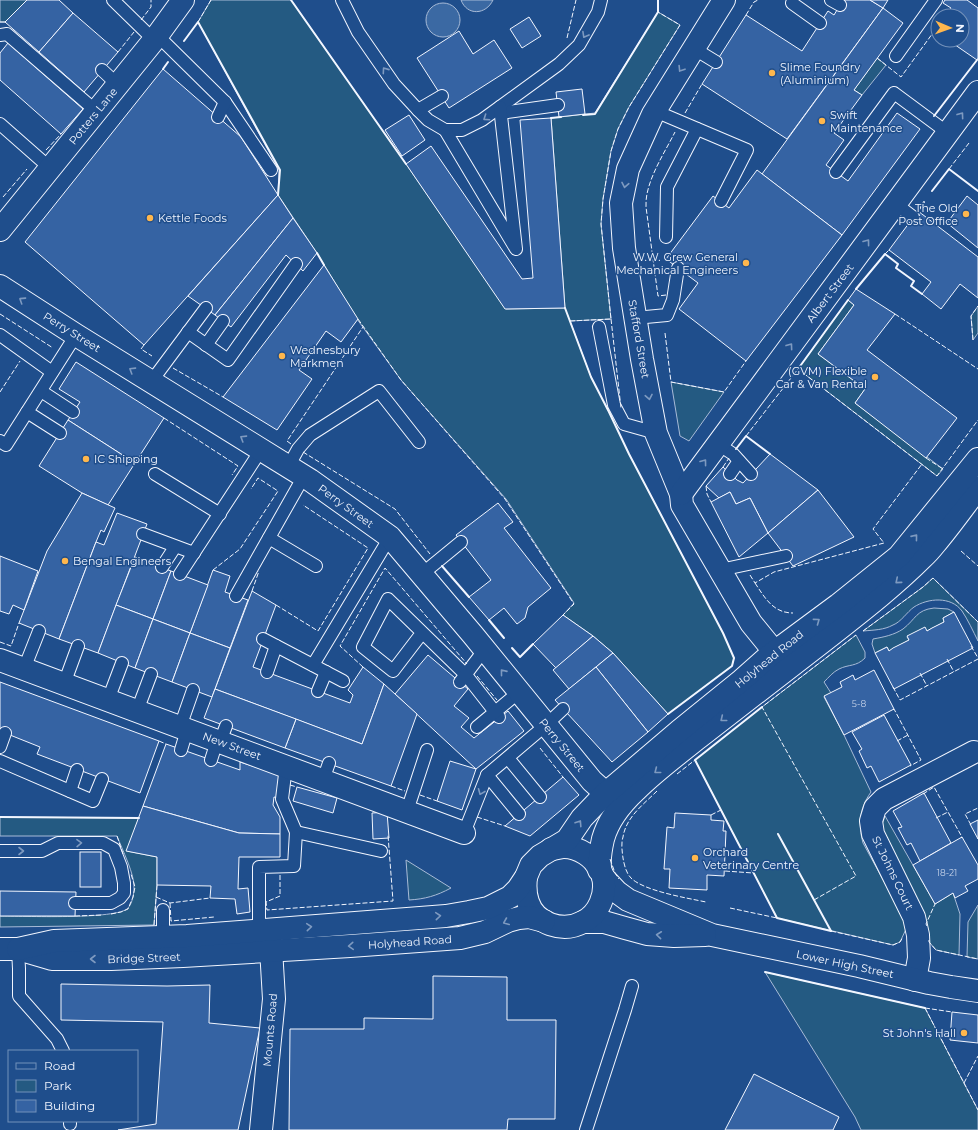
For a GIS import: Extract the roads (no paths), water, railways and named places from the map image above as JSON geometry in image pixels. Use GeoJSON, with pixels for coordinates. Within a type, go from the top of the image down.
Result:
{"type":"FeatureCollection","features":[{"type":"Feature","properties":{"kind":"street","name":"Potters Lane"},"geometry":{"type":"LineString","coordinates":[[0,230],[50,168],[76,126],[96,111],[110,77],[156,38],[183,0]]}},
{"type":"Feature","properties":{"kind":"street","name":"Stafford Street"},"geometry":{"type":"LineString","coordinates":[[724,0],[655,111],[628,169],[621,203],[624,248],[656,433],[681,494],[682,504],[751,623],[781,660]]}},
{"type":"Feature","properties":{"kind":"street","name":"Albert Street"},"geometry":{"type":"LineString","coordinates":[[681,494],[978,92]]}},
{"type":"Feature","properties":{"kind":"street","name":"Perry Street"},"geometry":{"type":"LineString","coordinates":[[0,286],[296,472],[390,537],[485,649],[592,781],[613,800]]}},
{"type":"Feature","properties":{"kind":"street","name":"Holyhead Road"},"geometry":{"type":"LineString","coordinates":[[781,660],[838,605],[899,556],[978,459]]}},
{"type":"Feature","properties":{"kind":"street","name":"Holyhead Road"},"geometry":{"type":"LineString","coordinates":[[268,938],[446,916],[488,908],[510,897],[526,878],[531,865],[540,856],[567,840],[582,818],[613,800],[683,739],[748,687],[769,656],[781,660],[866,608],[901,579],[925,556],[978,488]]}},
{"type":"Feature","properties":{"kind":"street","name":"New Street"},"geometry":{"type":"LineString","coordinates":[[0,660],[137,711],[183,735],[218,742],[274,766],[326,772],[407,812],[464,833]]}},
{"type":"Feature","properties":{"kind":"street","name":"St Johns Court"},"geometry":{"type":"LineString","coordinates":[[915,980],[919,950],[918,935],[914,918],[873,834],[871,821],[875,808],[884,799],[974,752]]}},
{"type":"Feature","properties":{"kind":"street","name":"Holyhead Road"},"geometry":{"type":"LineString","coordinates":[[268,938],[460,938],[486,932],[508,921],[519,918],[529,917],[558,927],[571,926],[583,922],[594,914],[601,903],[604,890],[600,855],[603,838],[612,819],[613,800]]}},
{"type":"Feature","properties":{"kind":"street"},"geometry":{"type":"LineString","coordinates":[[551,850],[564,847],[577,850],[589,856],[598,865],[601,873]]}},
{"type":"Feature","properties":{"kind":"street","name":"Lower High Street"},"geometry":{"type":"LineString","coordinates":[[601,873],[617,892],[628,900],[712,935],[859,966],[951,988],[978,990]]}},
{"type":"Feature","properties":{"kind":"street","name":"Holyhead Road"},"geometry":{"type":"LineString","coordinates":[[526,878],[525,890],[528,903],[535,914],[544,921]]}},
{"type":"Feature","properties":{"kind":"street","name":"Lower High Street"},"geometry":{"type":"LineString","coordinates":[[583,922],[604,922],[647,934],[674,936],[712,935]]}},
{"type":"Feature","properties":{"kind":"street","name":"Bridge Street"},"geometry":{"type":"LineString","coordinates":[[9,949],[54,941],[97,939],[163,937],[268,938]]}},
{"type":"Feature","properties":{"kind":"street"},"geometry":{"type":"LineString","coordinates":[[97,939],[124,948],[268,938]]}},
{"type":"Feature","properties":{"kind":"street","name":"Bridge Street"},"geometry":{"type":"LineString","coordinates":[[9,949],[59,959],[145,958],[268,938]]}},
{"type":"Feature","properties":{"kind":"street","name":"Mounts Road"},"geometry":{"type":"LineString","coordinates":[[261,1130],[274,999],[268,938]]}},
{"type":"Feature","properties":{"kind":"lane"},"geometry":{"type":"LineString","coordinates":[[113,0],[225,102],[271,170]]}},
{"type":"Feature","properties":{"kind":"lane"},"geometry":{"type":"LineString","coordinates":[[342,0],[358,32],[394,84],[428,120],[446,130],[462,130],[501,110],[559,64],[580,45],[598,12],[601,0]]}},
{"type":"Feature","properties":{"kind":"lane"},"geometry":{"type":"LineString","coordinates":[[896,56],[936,0]]}},
{"type":"Feature","properties":{"kind":"lane"},"geometry":{"type":"LineString","coordinates":[[792,1],[820,23]]}},
{"type":"Feature","properties":{"kind":"lane"},"geometry":{"type":"LineString","coordinates":[[0,35],[7,34],[96,111]]}},
{"type":"Feature","properties":{"kind":"lane"},"geometry":{"type":"LineString","coordinates":[[693,48],[716,62]]}},
{"type":"Feature","properties":{"kind":"lane"},"geometry":{"type":"LineString","coordinates":[[836,172],[894,93],[948,133]]}},
{"type":"Feature","properties":{"kind":"lane"},"geometry":{"type":"LineString","coordinates":[[418,110],[442,96]]}},
{"type":"Feature","properties":{"kind":"lane"},"geometry":{"type":"LineString","coordinates":[[218,117],[225,102]]}},
{"type":"Feature","properties":{"kind":"lane"},"geometry":{"type":"LineString","coordinates":[[501,110],[558,105]]}},
{"type":"Feature","properties":{"kind":"lane"},"geometry":{"type":"LineString","coordinates":[[446,130],[516,249],[501,110]]}},
{"type":"Feature","properties":{"kind":"lane"},"geometry":{"type":"LineString","coordinates":[[655,111],[747,150],[721,201]]}},
{"type":"Feature","properties":{"kind":"lane"},"geometry":{"type":"LineString","coordinates":[[0,124],[50,168]]}},
{"type":"Feature","properties":{"kind":"lane"},"geometry":{"type":"LineString","coordinates":[[666,237],[667,187],[697,129]]}},
{"type":"Feature","properties":{"kind":"lane"},"geometry":{"type":"LineString","coordinates":[[896,204],[913,217]]}},
{"type":"Feature","properties":{"kind":"lane"},"geometry":{"type":"LineString","coordinates":[[188,332],[228,360],[296,264]]}},
{"type":"Feature","properties":{"kind":"lane"},"geometry":{"type":"LineString","coordinates":[[635,318],[667,315],[674,300],[678,268]]}},
{"type":"Feature","properties":{"kind":"lane"},"geometry":{"type":"LineString","coordinates":[[151,382],[206,308]]}},
{"type":"Feature","properties":{"kind":"lane"},"geometry":{"type":"LineString","coordinates":[[206,345],[223,320]]}},
{"type":"Feature","properties":{"kind":"lane"},"geometry":{"type":"LineString","coordinates":[[599,327],[614,405],[624,424],[656,433]]}},
{"type":"Feature","properties":{"kind":"lane"},"geometry":{"type":"LineString","coordinates":[[0,335],[52,372]]}},
{"type":"Feature","properties":{"kind":"lane"},"geometry":{"type":"LineString","coordinates":[[0,441],[6,446],[76,335]]}},
{"type":"Feature","properties":{"kind":"lane"},"geometry":{"type":"LineString","coordinates":[[41,391],[73,412]]}},
{"type":"Feature","properties":{"kind":"lane"},"geometry":{"type":"LineString","coordinates":[[236,596],[269,538],[296,472],[298,449],[310,435],[379,391],[419,442]]}},
{"type":"Feature","properties":{"kind":"lane"},"geometry":{"type":"LineString","coordinates":[[27,412],[60,433]]}},
{"type":"Feature","properties":{"kind":"lane"},"geometry":{"type":"LineString","coordinates":[[718,444],[733,454],[752,474]]}},
{"type":"Feature","properties":{"kind":"lane"},"geometry":{"type":"LineString","coordinates":[[180,574],[261,450]]}},
{"type":"Feature","properties":{"kind":"lane"},"geometry":{"type":"LineString","coordinates":[[730,474],[739,461]]}},
{"type":"Feature","properties":{"kind":"lane"},"geometry":{"type":"LineString","coordinates":[[155,474],[220,514]]}},
{"type":"Feature","properties":{"kind":"lane"},"geometry":{"type":"LineString","coordinates":[[143,534],[194,553]]}},
{"type":"Feature","properties":{"kind":"lane"},"geometry":{"type":"LineString","coordinates":[[313,665],[390,537]]}},
{"type":"Feature","properties":{"kind":"lane"},"geometry":{"type":"LineString","coordinates":[[269,538],[316,566]]}},
{"type":"Feature","properties":{"kind":"lane"},"geometry":{"type":"LineString","coordinates":[[422,574],[461,542]]}},
{"type":"Feature","properties":{"kind":"lane"},"geometry":{"type":"LineString","coordinates":[[162,567],[175,546]]}},
{"type":"Feature","properties":{"kind":"lane"},"geometry":{"type":"LineString","coordinates":[[720,570],[786,556]]}},
{"type":"Feature","properties":{"kind":"lane"},"geometry":{"type":"LineString","coordinates":[[422,633],[393,670],[364,647],[388,599],[422,633],[497,714]]}},
{"type":"Feature","properties":{"kind":"lane"},"geometry":{"type":"LineString","coordinates":[[24,669],[39,631]]}},
{"type":"Feature","properties":{"kind":"lane"},"geometry":{"type":"LineString","coordinates":[[263,639],[343,681]]}},
{"type":"Feature","properties":{"kind":"lane"},"geometry":{"type":"LineString","coordinates":[[64,684],[78,646]]}},
{"type":"Feature","properties":{"kind":"lane"},"geometry":{"type":"LineString","coordinates":[[267,672],[276,646]]}},
{"type":"Feature","properties":{"kind":"lane"},"geometry":{"type":"LineString","coordinates":[[463,679],[485,649]]}},
{"type":"Feature","properties":{"kind":"lane"},"geometry":{"type":"LineString","coordinates":[[108,700],[122,663]]}},
{"type":"Feature","properties":{"kind":"lane"},"geometry":{"type":"LineString","coordinates":[[318,691],[326,672]]}},
{"type":"Feature","properties":{"kind":"lane"},"geometry":{"type":"LineString","coordinates":[[137,711],[151,674]]}},
{"type":"Feature","properties":{"kind":"lane"},"geometry":{"type":"LineString","coordinates":[[183,735],[193,690]]}},
{"type":"Feature","properties":{"kind":"lane"},"geometry":{"type":"LineString","coordinates":[[476,727],[497,714],[519,692]]}},
{"type":"Feature","properties":{"kind":"lane"},"geometry":{"type":"LineString","coordinates":[[464,833],[487,775],[564,709]]}},
{"type":"Feature","properties":{"kind":"lane"},"geometry":{"type":"LineString","coordinates":[[0,747],[5,733]]}},
{"type":"Feature","properties":{"kind":"lane"},"geometry":{"type":"LineString","coordinates":[[407,812],[427,750]]}},
{"type":"Feature","properties":{"kind":"lane"},"geometry":{"type":"LineString","coordinates":[[508,758],[540,797]]}},
{"type":"Feature","properties":{"kind":"lane"},"geometry":{"type":"LineString","coordinates":[[0,761],[93,801],[102,779]]}},
{"type":"Feature","properties":{"kind":"lane"},"geometry":{"type":"LineString","coordinates":[[268,938],[259,867],[294,866],[296,832],[282,799],[274,766]]}},
{"type":"Feature","properties":{"kind":"lane"},"geometry":{"type":"LineString","coordinates":[[70,791],[77,770]]}},
{"type":"Feature","properties":{"kind":"lane"},"geometry":{"type":"LineString","coordinates":[[487,775],[519,814]]}},
{"type":"Feature","properties":{"kind":"lane"},"geometry":{"type":"LineString","coordinates":[[296,832],[381,851]]}},
{"type":"Feature","properties":{"kind":"lane"},"geometry":{"type":"LineString","coordinates":[[0,851],[42,851],[58,843],[104,843],[114,849],[121,867],[124,882],[124,893],[120,898],[111,903],[75,903]]}},
{"type":"Feature","properties":{"kind":"lane"},"geometry":{"type":"LineString","coordinates":[[163,910],[163,937]]}},
{"type":"Feature","properties":{"kind":"lane"},"geometry":{"type":"LineString","coordinates":[[9,949],[20,969],[19,996],[57,1039],[62,1050]]}},
{"type":"Feature","properties":{"kind":"lane"},"geometry":{"type":"LineString","coordinates":[[586,1130],[632,986]]}},
{"type":"Feature","properties":{"kind":"place","name":"Slime Foundry (Aluminium)"},"geometry":{"type":"Point","coordinates":[772,73]}},
{"type":"Feature","properties":{"kind":"place","name":"Swift Maintenance"},"geometry":{"type":"Point","coordinates":[822,121]}},
{"type":"Feature","properties":{"kind":"place","name":"The Old Post Office"},"geometry":{"type":"Point","coordinates":[966,214]}},
{"type":"Feature","properties":{"kind":"place","name":"Kettle Foods"},"geometry":{"type":"Point","coordinates":[150,218]}},
{"type":"Feature","properties":{"kind":"place","name":"W.W. Grew General Mechanical Engineers"},"geometry":{"type":"Point","coordinates":[746,263]}},
{"type":"Feature","properties":{"kind":"place","name":"Wednesbury Markmen"},"geometry":{"type":"Point","coordinates":[282,356]}},
{"type":"Feature","properties":{"kind":"place","name":"(GVM) Flexible Car & Van Rental"},"geometry":{"type":"Point","coordinates":[875,377]}},
{"type":"Feature","properties":{"kind":"place","name":"IC Shipping"},"geometry":{"type":"Point","coordinates":[86,459]}},
{"type":"Feature","properties":{"kind":"place","name":"Bengal Engineers"},"geometry":{"type":"Point","coordinates":[65,561]}},
{"type":"Feature","properties":{"kind":"place","name":"Orchard Veterinary Centre"},"geometry":{"type":"Point","coordinates":[695,858]}},
{"type":"Feature","properties":{"kind":"place","name":"St John's Hall"},"geometry":{"type":"Point","coordinates":[964,1033]}}]}
